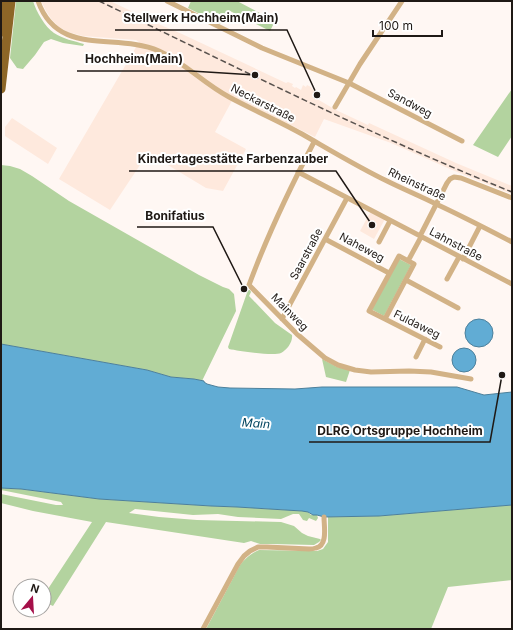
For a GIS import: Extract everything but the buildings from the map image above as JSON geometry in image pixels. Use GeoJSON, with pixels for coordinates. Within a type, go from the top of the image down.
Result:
{"type":"FeatureCollection","features":[{"type":"Feature","properties":{"kind":"highway"},"geometry":{"type":"LineString","coordinates":[[1,32],[4,1]]}},
{"type":"Feature","properties":{"kind":"highway"},"geometry":{"type":"LineString","coordinates":[[1,89],[11,1]]}},
{"type":"Feature","properties":{"kind":"street","name":"Neckarstraße"},"geometry":{"type":"LineString","coordinates":[[38,1],[41,9],[51,24],[63,32],[73,37],[89,41],[143,45],[170,56],[223,93],[302,134],[314,142]]}},
{"type":"Feature","properties":{"kind":"street","name":"Sandweg"},"geometry":{"type":"LineString","coordinates":[[167,1],[262,48],[349,83],[462,141]]}},
{"type":"Feature","properties":{"kind":"street"},"geometry":{"type":"LineString","coordinates":[[335,107],[402,1]]}},
{"type":"Feature","properties":{"kind":"street","name":"Mainweg"},"geometry":{"type":"LineString","coordinates":[[314,142],[298,172],[259,257],[249,285],[297,334],[325,358],[338,365],[355,370],[371,372],[417,371],[471,379]]}},
{"type":"Feature","properties":{"kind":"street","name":"Rheinstraße"},"geometry":{"type":"LineString","coordinates":[[314,142],[388,182],[512,242]]}},
{"type":"Feature","properties":{"kind":"street","name":"Lahnstraße"},"geometry":{"type":"LineString","coordinates":[[298,172],[512,284]]}},
{"type":"Feature","properties":{"kind":"street"},"geometry":{"type":"LineString","coordinates":[[408,261],[450,179],[454,177],[462,178],[512,198]]}},
{"type":"Feature","properties":{"kind":"street","name":"Saarstraße"},"geometry":{"type":"LineString","coordinates":[[282,319],[347,198]]}},
{"type":"Feature","properties":{"kind":"street"},"geometry":{"type":"LineString","coordinates":[[379,242],[390,221]]}},
{"type":"Feature","properties":{"kind":"street"},"geometry":{"type":"LineString","coordinates":[[447,279],[480,226]]}},
{"type":"Feature","properties":{"kind":"street","name":"Naheweg"},"geometry":{"type":"LineString","coordinates":[[325,239],[389,273]]}},
{"type":"Feature","properties":{"kind":"street"},"geometry":{"type":"LineString","coordinates":[[384,319],[414,264],[398,256],[389,273]]}},
{"type":"Feature","properties":{"kind":"street","name":"Fuldaweg"},"geometry":{"type":"LineString","coordinates":[[389,273],[369,311],[440,347]]}},
{"type":"Feature","properties":{"kind":"street"},"geometry":{"type":"LineString","coordinates":[[406,280],[458,308]]}},
{"type":"Feature","properties":{"kind":"street"},"geometry":{"type":"LineString","coordinates":[[416,357],[425,339]]}},
{"type":"Feature","properties":{"kind":"street"},"geometry":{"type":"LineString","coordinates":[[203,629],[238,564],[244,556],[258,547],[316,548],[320,546],[324,540],[324,517]]}},
{"type":"Feature","properties":{"kind":"shaded area"},"geometry":{"type":"Polygon","coordinates":[[[41,1],[110,1],[286,83],[288,82],[293,84],[292,86],[295,88],[296,87],[301,90],[303,85],[306,87],[307,85],[313,90],[322,94],[321,97],[318,97],[317,99],[336,110],[512,186],[512,194],[391,143],[324,119],[315,137],[234,97],[215,132],[246,149],[223,191],[206,188],[148,153],[110,210],[59,179],[139,42],[136,40],[83,36],[68,32],[59,27],[52,20],[41,1]]]}},
{"type":"Feature","properties":{"kind":"shaded area"},"geometry":{"type":"Polygon","coordinates":[[[12,118],[57,148],[48,164],[5,136],[5,127],[12,118]]]}},
{"type":"Feature","properties":{"kind":"shaded area"},"geometry":{"type":"Polygon","coordinates":[[[371,211],[385,219],[374,239],[360,231],[371,211]]]}},
{"type":"Feature","properties":{"kind":"green space"},"geometry":{"type":"Polygon","coordinates":[[[16,1],[33,1],[47,27],[61,37],[84,44],[83,46],[63,43],[51,39],[44,42],[23,69],[17,68],[10,58],[16,1]]]}},
{"type":"Feature","properties":{"kind":"green space"},"geometry":{"type":"Polygon","coordinates":[[[191,1],[237,1],[275,21],[270,31],[228,10],[220,24],[188,8],[191,1]]]}},
{"type":"Feature","properties":{"kind":"green space"},"geometry":{"type":"Polygon","coordinates":[[[512,89],[512,136],[498,157],[473,145],[512,89]]]}},
{"type":"Feature","properties":{"kind":"green space"},"geometry":{"type":"Polygon","coordinates":[[[1,165],[20,169],[69,201],[199,275],[229,289],[234,294],[236,311],[202,381],[171,377],[147,370],[1,344],[1,165]]]}},
{"type":"Feature","properties":{"kind":"green space"},"geometry":{"type":"Polygon","coordinates":[[[399,259],[411,265],[384,316],[371,309],[399,259]]]}},
{"type":"Feature","properties":{"kind":"green space"},"geometry":{"type":"Polygon","coordinates":[[[248,290],[251,292],[249,296],[275,323],[292,335],[292,340],[289,346],[281,353],[264,354],[229,349],[228,347],[248,290]]]}},
{"type":"Feature","properties":{"kind":"green space"},"geometry":{"type":"Polygon","coordinates":[[[322,359],[337,367],[350,370],[346,382],[326,377],[322,359]]]}},
{"type":"Feature","properties":{"kind":"green space"},"geometry":{"type":"Polygon","coordinates":[[[1,488],[21,489],[99,499],[307,511],[311,515],[317,515],[318,518],[316,521],[309,518],[307,521],[303,520],[299,514],[293,514],[281,519],[238,517],[218,514],[193,515],[135,509],[129,513],[197,520],[281,522],[294,526],[308,536],[321,540],[314,545],[260,544],[251,541],[244,543],[106,522],[53,606],[52,583],[92,522],[33,511],[1,503],[1,494],[56,505],[63,505],[61,502],[1,490],[1,488]]]}},
{"type":"Feature","properties":{"kind":"green space"},"geometry":{"type":"Polygon","coordinates":[[[512,505],[512,580],[448,587],[431,629],[206,629],[240,565],[246,558],[259,550],[317,551],[323,549],[328,542],[328,517],[379,516],[512,505]]]}},
{"type":"Feature","properties":{"kind":"water"},"geometry":{"type":"Polygon","coordinates":[[[479,319],[489,323],[493,333],[489,343],[479,347],[469,343],[465,333],[469,323],[479,319]]]}},
{"type":"Feature","properties":{"kind":"water","name":"Main"},"geometry":{"type":"Polygon","coordinates":[[[1,344],[147,370],[171,377],[194,379],[204,381],[207,384],[218,387],[295,389],[322,387],[457,387],[484,395],[512,392],[512,505],[379,516],[324,517],[302,511],[99,499],[21,489],[1,488],[1,344]]]}},
{"type":"Feature","properties":{"kind":"water"},"geometry":{"type":"Polygon","coordinates":[[[464,348],[473,351],[476,360],[473,369],[464,372],[455,369],[452,360],[455,351],[464,348]]]}},
{"type":"Feature","properties":{"kind":"railway"},"geometry":{"type":"LineString","coordinates":[[99,1],[355,124],[512,192]]}},
{"type":"Feature","properties":{"kind":"place","name":"Hochheim(Main)"},"geometry":{"type":"Point","coordinates":[255,75]}},
{"type":"Feature","properties":{"kind":"place","name":"Stellwerk Hochheim(Main)"},"geometry":{"type":"Point","coordinates":[317,95]}},
{"type":"Feature","properties":{"kind":"place","name":"Kindertagesstätte Farbenzauber"},"geometry":{"type":"Point","coordinates":[372,225]}},
{"type":"Feature","properties":{"kind":"place","name":"Bonifatius"},"geometry":{"type":"Point","coordinates":[244,289]}},
{"type":"Feature","properties":{"kind":"place","name":"DLRG Ortsgruppe Hochheim"},"geometry":{"type":"Point","coordinates":[502,375]}}]}
